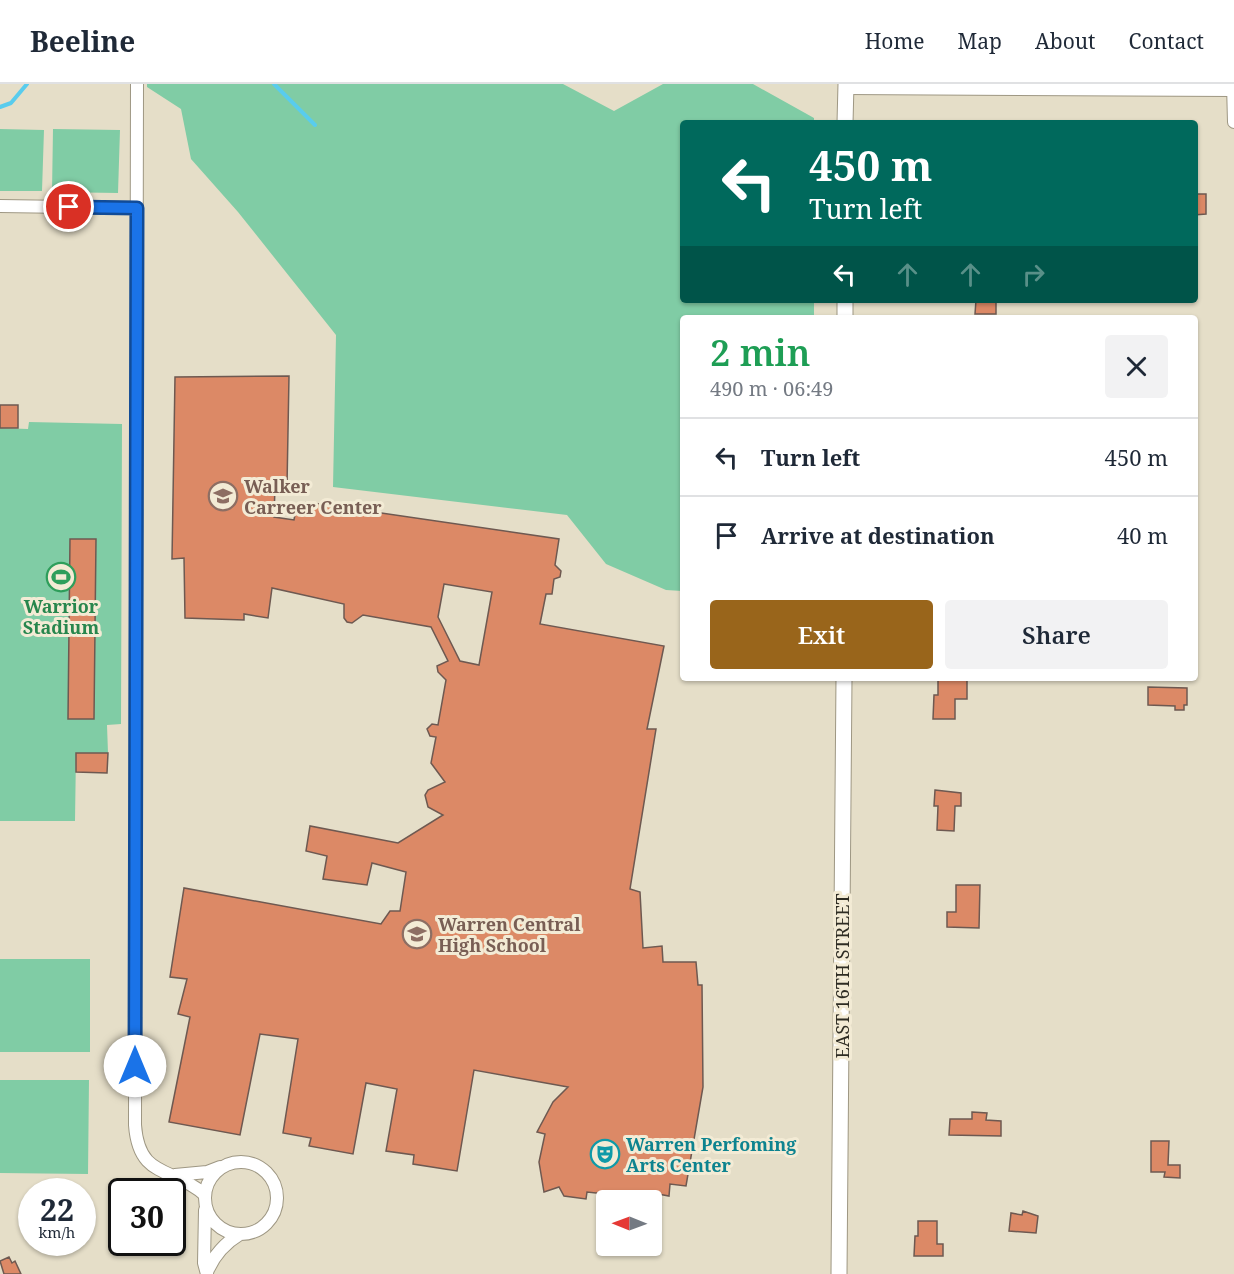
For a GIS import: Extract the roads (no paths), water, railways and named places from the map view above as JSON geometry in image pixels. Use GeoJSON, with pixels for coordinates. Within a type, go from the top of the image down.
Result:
{"type":"FeatureCollection","features":[{"type":"Feature","properties":{"kind":"street"},"geometry":{"type":"LineString","coordinates":[[137,84],[136,1140],[141,1155],[160,1172],[187,1182],[205,1200],[209,1215],[216,1224],[226,1231],[240,1234],[259,1229],[268,1222],[274,1212],[277,1201],[276,1191],[267,1173],[250,1163],[231,1163],[195,1173],[171,1175]]}},
{"type":"Feature","properties":{"kind":"street"},"geometry":{"type":"LineString","coordinates":[[846,120],[846,86],[1233,88],[1234,122]]}},
{"type":"Feature","properties":{"kind":"street"},"geometry":{"type":"LineString","coordinates":[[0,206],[137,208]]}},
{"type":"Feature","properties":{"kind":"street","name":"EAST 16TH STREET"},"geometry":{"type":"LineString","coordinates":[[839,1274],[844,681]]}},
{"type":"Feature","properties":{"kind":"street"},"geometry":{"type":"LineString","coordinates":[[207,1273],[204,1263],[205,1200],[208,1182],[221,1167]]}},
{"type":"Feature","properties":{"kind":"street"},"geometry":{"type":"LineString","coordinates":[[207,1273],[215,1256],[228,1241],[240,1234]]}},
{"type":"Feature","properties":{"kind":"waterway"},"geometry":{"type":"LineString","coordinates":[[0,107],[11,103],[27,84]]}},
{"type":"Feature","properties":{"kind":"waterway"},"geometry":{"type":"LineString","coordinates":[[274,84],[315,125]]}},
{"type":"Feature","properties":{"kind":"place","name":"Walker Carreer Center"},"geometry":{"type":"Point","coordinates":[223,496]}},
{"type":"Feature","properties":{"kind":"place","name":"Warrior Stadium"},"geometry":{"type":"Point","coordinates":[61,577]}},
{"type":"Feature","properties":{"kind":"place","name":"Warren Central High School"},"geometry":{"type":"Point","coordinates":[417,934]}},
{"type":"Feature","properties":{"kind":"place","name":"Warren Perfoming Arts Center"},"geometry":{"type":"Point","coordinates":[605,1154]}}]}
